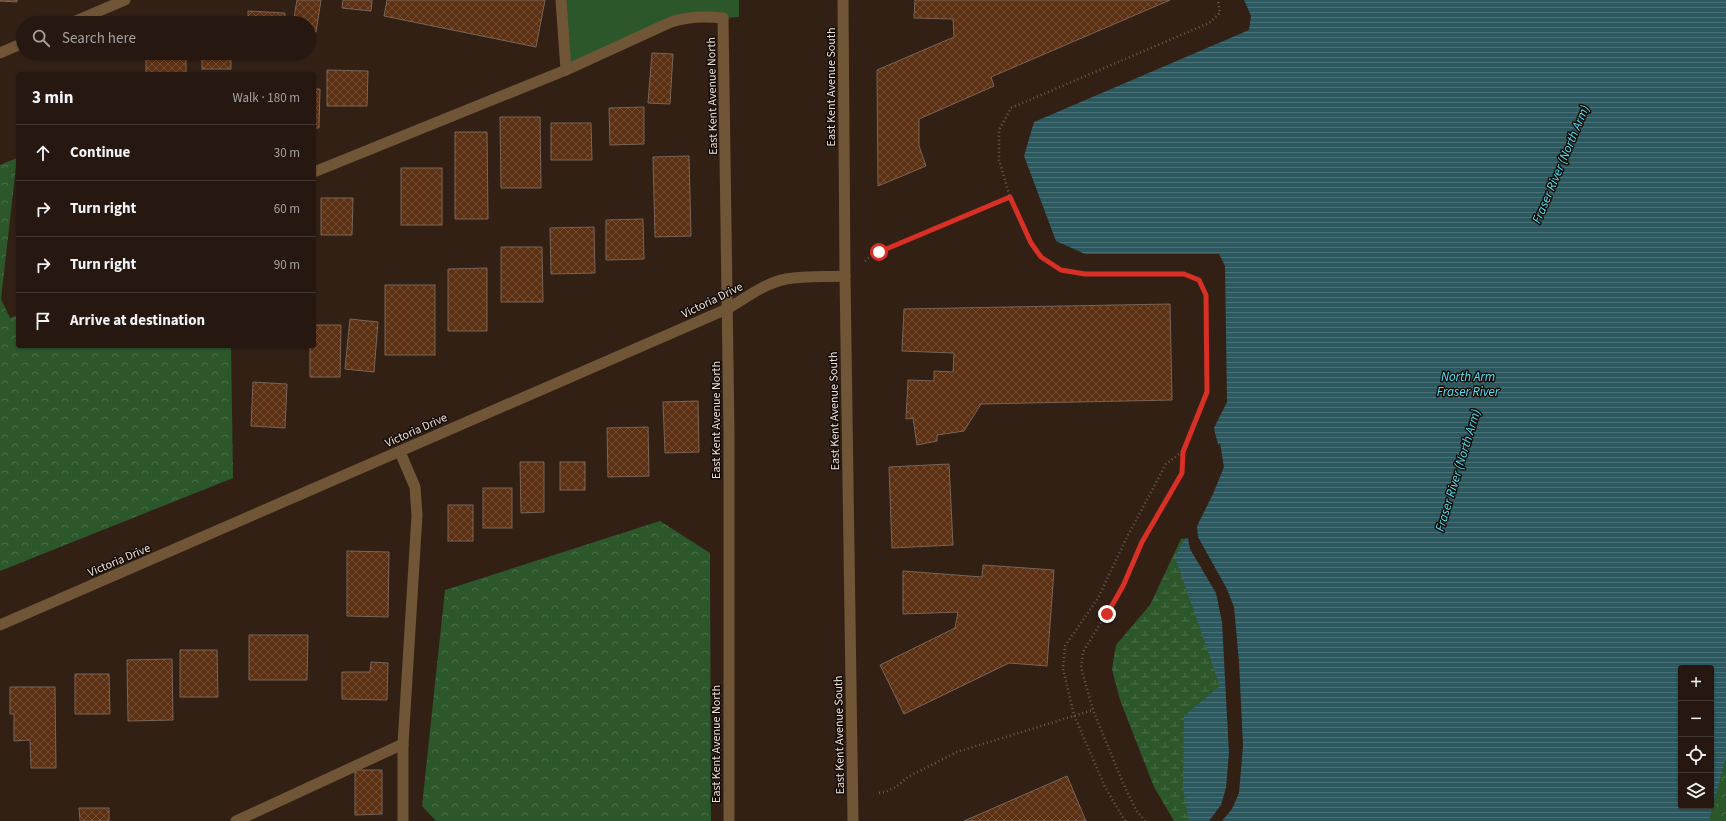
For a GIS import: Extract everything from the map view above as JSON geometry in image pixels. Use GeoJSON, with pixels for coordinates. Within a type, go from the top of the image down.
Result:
{"type":"FeatureCollection","features":[{"type":"Feature","properties":{"kind":"street"},"geometry":{"type":"LineString","coordinates":[[84,16],[105,4],[125,0]]}},
{"type":"Feature","properties":{"kind":"street"},"geometry":{"type":"LineString","coordinates":[[316,171],[566,70],[561,0]]}},
{"type":"Feature","properties":{"kind":"street","name":"East Kent Avenue South"},"geometry":{"type":"LineString","coordinates":[[843,0],[845,276],[853,821]]}},
{"type":"Feature","properties":{"kind":"street","name":"East Kent Avenue North"},"geometry":{"type":"LineString","coordinates":[[566,70],[671,22],[685,18],[704,16],[723,18],[730,432],[729,821]]}},
{"type":"Feature","properties":{"kind":"street"},"geometry":{"type":"LineString","coordinates":[[0,53],[16,46]]}},
{"type":"Feature","properties":{"kind":"street","name":"Victoria Drive"},"geometry":{"type":"LineString","coordinates":[[0,626],[728,309],[764,287],[784,279],[845,276]]}},
{"type":"Feature","properties":{"kind":"street"},"geometry":{"type":"LineString","coordinates":[[400,452],[415,487],[417,515],[403,744],[403,821]]}},
{"type":"Feature","properties":{"kind":"street"},"geometry":{"type":"LineString","coordinates":[[236,821],[403,744]]}},
{"type":"Feature","properties":{"kind":"path"},"geometry":{"type":"LineString","coordinates":[[1145,821],[1136,810],[1123,783],[1093,710],[1081,667],[1083,652],[1123,586],[1142,542],[1182,473],[1183,452],[1207,392],[1206,295],[1199,280],[1184,274],[1085,274],[1061,270],[1041,257],[1034,248],[1010,197],[999,160],[999,130],[1011,108],[1209,23],[1220,13],[1218,0]]}},
{"type":"Feature","properties":{"kind":"path"},"geometry":{"type":"LineString","coordinates":[[866,253],[872,255],[1010,197]]}},
{"type":"Feature","properties":{"kind":"path"},"geometry":{"type":"LineString","coordinates":[[1125,821],[1105,787],[1074,715],[1063,669],[1065,646],[1098,598],[1127,537],[1166,464],[1183,452]]}},
{"type":"Feature","properties":{"kind":"path"},"geometry":{"type":"LineString","coordinates":[[879,792],[885,792],[896,787],[908,777],[957,752],[1093,710]]}},
{"type":"Feature","properties":{"kind":"green space"},"geometry":{"type":"Polygon","coordinates":[[[561,0],[739,0],[739,17],[685,18],[566,70],[561,0]]]}},
{"type":"Feature","properties":{"kind":"green space"},"geometry":{"type":"Polygon","coordinates":[[[16,158],[1,299],[10,318],[16,316],[16,348],[231,348],[233,478],[0,571],[0,165],[16,158]]]}},
{"type":"Feature","properties":{"kind":"green space"},"geometry":{"type":"Polygon","coordinates":[[[660,521],[710,553],[711,821],[436,821],[422,806],[445,590],[660,521]]]}},
{"type":"Feature","properties":{"kind":"green space"},"geometry":{"type":"Polygon","coordinates":[[[1188,537],[1225,701],[1209,821],[1174,821],[1154,787],[1120,700],[1112,669],[1116,645],[1150,605],[1181,539],[1188,537]]]}},
{"type":"Feature","properties":{"kind":"green space"},"geometry":{"type":"Polygon","coordinates":[[[1726,756],[1726,821],[1707,821],[1711,809],[1714,809],[1714,797],[1726,756]]]}},
{"type":"Feature","properties":{"kind":"water","name":"North Arm Fraser River"},"geometry":{"type":"Polygon","coordinates":[[[1230,0],[1726,0],[1726,757],[1714,802],[1714,665],[1678,665],[1678,809],[1712,809],[1709,821],[1189,821],[1183,789],[1184,716],[1220,686],[1175,557],[1194,521],[1222,459],[1209,410],[1214,296],[1182,265],[1043,249],[1005,152],[1017,112],[1226,25],[1230,0]]]}},
{"type":"Feature","properties":{"kind":"pier"},"geometry":{"type":"Polygon","coordinates":[[[1228,0],[1244,0],[1251,16],[1249,30],[1034,122],[1024,156],[1056,241],[1085,254],[1219,254],[1225,266],[1227,402],[1212,432],[1207,410],[1212,297],[1181,267],[1079,270],[1042,251],[1003,152],[1016,110],[1224,23],[1228,0]]]}},
{"type":"Feature","properties":{"kind":"pier"},"geometry":{"type":"Polygon","coordinates":[[[1220,443],[1224,467],[1213,494],[1197,526],[1198,537],[1227,589],[1234,607],[1239,662],[1243,746],[1239,793],[1232,809],[1222,821],[1209,821],[1221,805],[1226,788],[1229,753],[1222,622],[1216,593],[1190,549],[1188,538],[1183,539],[1220,458],[1216,448],[1220,443]]]}},
{"type":"Feature","properties":{"kind":"building"},"geometry":{"type":"Polygon","coordinates":[[[17,0],[17,2],[0,1],[17,0]]]}},
{"type":"Feature","properties":{"kind":"building"},"geometry":{"type":"Polygon","coordinates":[[[297,0],[321,0],[316,32],[316,16],[294,16],[297,0]]]}},
{"type":"Feature","properties":{"kind":"building"},"geometry":{"type":"Polygon","coordinates":[[[343,0],[372,0],[371,11],[342,8],[343,0]]]}},
{"type":"Feature","properties":{"kind":"building"},"geometry":{"type":"Polygon","coordinates":[[[387,0],[545,0],[536,47],[384,16],[387,0]]]}},
{"type":"Feature","properties":{"kind":"building"},"geometry":{"type":"Polygon","coordinates":[[[915,0],[1170,0],[991,77],[994,86],[919,119],[919,146],[926,166],[878,186],[877,70],[954,37],[953,19],[914,18],[915,0]]]}},
{"type":"Feature","properties":{"kind":"building"},"geometry":{"type":"Polygon","coordinates":[[[248,11],[285,13],[285,16],[248,16],[248,11]]]}},
{"type":"Feature","properties":{"kind":"building"},"geometry":{"type":"Polygon","coordinates":[[[652,53],[673,54],[670,104],[648,103],[652,53]]]}},
{"type":"Feature","properties":{"kind":"building"},"geometry":{"type":"Polygon","coordinates":[[[146,60],[186,60],[186,72],[146,72],[146,60]]]}},
{"type":"Feature","properties":{"kind":"building"},"geometry":{"type":"Polygon","coordinates":[[[202,60],[231,60],[231,69],[202,69],[202,60]]]}},
{"type":"Feature","properties":{"kind":"building"},"geometry":{"type":"Polygon","coordinates":[[[327,70],[368,71],[367,106],[327,106],[327,70]]]}},
{"type":"Feature","properties":{"kind":"building"},"geometry":{"type":"Polygon","coordinates":[[[316,89],[320,89],[319,128],[316,128],[316,89]]]}},
{"type":"Feature","properties":{"kind":"building"},"geometry":{"type":"Polygon","coordinates":[[[644,107],[644,144],[610,145],[609,108],[644,107]]]}},
{"type":"Feature","properties":{"kind":"building"},"geometry":{"type":"Polygon","coordinates":[[[500,117],[540,117],[541,188],[501,188],[500,117]]]}},
{"type":"Feature","properties":{"kind":"building"},"geometry":{"type":"Polygon","coordinates":[[[551,123],[591,123],[592,160],[551,160],[551,123]]]}},
{"type":"Feature","properties":{"kind":"building"},"geometry":{"type":"Polygon","coordinates":[[[455,132],[487,132],[488,219],[455,219],[455,132]]]}},
{"type":"Feature","properties":{"kind":"building"},"geometry":{"type":"Polygon","coordinates":[[[689,156],[691,236],[655,237],[653,157],[689,156]]]}},
{"type":"Feature","properties":{"kind":"building"},"geometry":{"type":"Polygon","coordinates":[[[401,168],[442,168],[442,225],[401,225],[401,168]]]}},
{"type":"Feature","properties":{"kind":"building"},"geometry":{"type":"Polygon","coordinates":[[[321,198],[353,198],[352,235],[321,235],[321,198]]]}},
{"type":"Feature","properties":{"kind":"building"},"geometry":{"type":"Polygon","coordinates":[[[643,219],[644,259],[606,260],[606,220],[643,219]]]}},
{"type":"Feature","properties":{"kind":"building"},"geometry":{"type":"Polygon","coordinates":[[[594,227],[595,273],[551,274],[550,228],[594,227]]]}},
{"type":"Feature","properties":{"kind":"building"},"geometry":{"type":"Polygon","coordinates":[[[501,247],[542,247],[543,302],[501,302],[501,247]]]}},
{"type":"Feature","properties":{"kind":"building"},"geometry":{"type":"Polygon","coordinates":[[[487,268],[487,331],[448,331],[448,269],[487,268]]]}},
{"type":"Feature","properties":{"kind":"building"},"geometry":{"type":"Polygon","coordinates":[[[385,285],[435,285],[435,355],[385,355],[385,285]]]}},
{"type":"Feature","properties":{"kind":"building"},"geometry":{"type":"Polygon","coordinates":[[[1170,304],[1172,400],[981,404],[964,431],[937,435],[937,441],[917,445],[913,418],[906,419],[908,380],[934,381],[934,371],[953,372],[954,353],[902,351],[904,309],[1170,304]]]}},
{"type":"Feature","properties":{"kind":"building"},"geometry":{"type":"Polygon","coordinates":[[[350,319],[378,322],[374,372],[345,369],[350,319]]]}},
{"type":"Feature","properties":{"kind":"building"},"geometry":{"type":"Polygon","coordinates":[[[316,325],[341,325],[340,377],[310,377],[310,348],[316,348],[316,325]]]}},
{"type":"Feature","properties":{"kind":"building"},"geometry":{"type":"Polygon","coordinates":[[[253,382],[287,384],[285,428],[251,426],[253,382]]]}},
{"type":"Feature","properties":{"kind":"building"},"geometry":{"type":"Polygon","coordinates":[[[698,401],[699,452],[665,453],[663,402],[698,401]]]}},
{"type":"Feature","properties":{"kind":"building"},"geometry":{"type":"Polygon","coordinates":[[[648,427],[649,476],[608,477],[607,428],[648,427]]]}},
{"type":"Feature","properties":{"kind":"building"},"geometry":{"type":"Polygon","coordinates":[[[520,462],[544,462],[544,512],[521,513],[520,462]]]}},
{"type":"Feature","properties":{"kind":"building"},"geometry":{"type":"Polygon","coordinates":[[[560,462],[585,462],[585,490],[560,490],[560,462]]]}},
{"type":"Feature","properties":{"kind":"building"},"geometry":{"type":"Polygon","coordinates":[[[949,464],[953,545],[892,548],[889,467],[949,464]]]}},
{"type":"Feature","properties":{"kind":"building"},"geometry":{"type":"Polygon","coordinates":[[[483,488],[512,488],[512,528],[483,528],[483,488]]]}},
{"type":"Feature","properties":{"kind":"building"},"geometry":{"type":"Polygon","coordinates":[[[448,505],[473,505],[473,541],[448,541],[448,505]]]}},
{"type":"Feature","properties":{"kind":"building"},"geometry":{"type":"Polygon","coordinates":[[[347,551],[389,552],[388,617],[347,616],[347,551]]]}},
{"type":"Feature","properties":{"kind":"building"},"geometry":{"type":"Polygon","coordinates":[[[983,565],[1054,570],[1047,666],[1009,663],[904,714],[880,665],[955,628],[958,612],[903,614],[903,571],[982,577],[983,565]]]}},
{"type":"Feature","properties":{"kind":"building"},"geometry":{"type":"Polygon","coordinates":[[[249,635],[308,635],[307,680],[249,680],[249,635]]]}},
{"type":"Feature","properties":{"kind":"building"},"geometry":{"type":"Polygon","coordinates":[[[180,650],[217,650],[218,697],[180,697],[180,650]]]}},
{"type":"Feature","properties":{"kind":"building"},"geometry":{"type":"Polygon","coordinates":[[[172,659],[173,720],[128,721],[127,660],[172,659]]]}},
{"type":"Feature","properties":{"kind":"building"},"geometry":{"type":"Polygon","coordinates":[[[371,662],[388,663],[387,700],[342,699],[342,672],[370,672],[371,662]]]}},
{"type":"Feature","properties":{"kind":"building"},"geometry":{"type":"Polygon","coordinates":[[[75,674],[109,674],[110,714],[75,714],[75,674]]]}},
{"type":"Feature","properties":{"kind":"building"},"geometry":{"type":"Polygon","coordinates":[[[10,687],[55,687],[56,768],[31,768],[30,740],[14,741],[14,714],[10,714],[10,687]]]}},
{"type":"Feature","properties":{"kind":"building"},"geometry":{"type":"Polygon","coordinates":[[[355,770],[382,770],[382,814],[355,815],[355,770]]]}},
{"type":"Feature","properties":{"kind":"building"},"geometry":{"type":"Polygon","coordinates":[[[1067,776],[1086,821],[964,821],[1067,776]]]}},
{"type":"Feature","properties":{"kind":"building"},"geometry":{"type":"Polygon","coordinates":[[[79,808],[109,808],[109,821],[80,821],[79,808]]]}},
{"type":"Feature","properties":{"kind":"route"},"geometry":{"type":"LineString","coordinates":[[879,252],[1010,197],[1031,243],[1041,257],[1061,270],[1085,274],[1184,274],[1199,280],[1206,295],[1207,392],[1183,452],[1182,473],[1142,542],[1123,586],[1107,614]]}},
{"type":"Feature","properties":{"kind":"water label","name":"Fraser River (North Arm)"},"geometry":{"type":"Point","coordinates":[1560,164]}},
{"type":"Feature","properties":{"kind":"water label","name":"Fraser River (North Arm)"},"geometry":{"type":"Point","coordinates":[1457,470]}}]}
